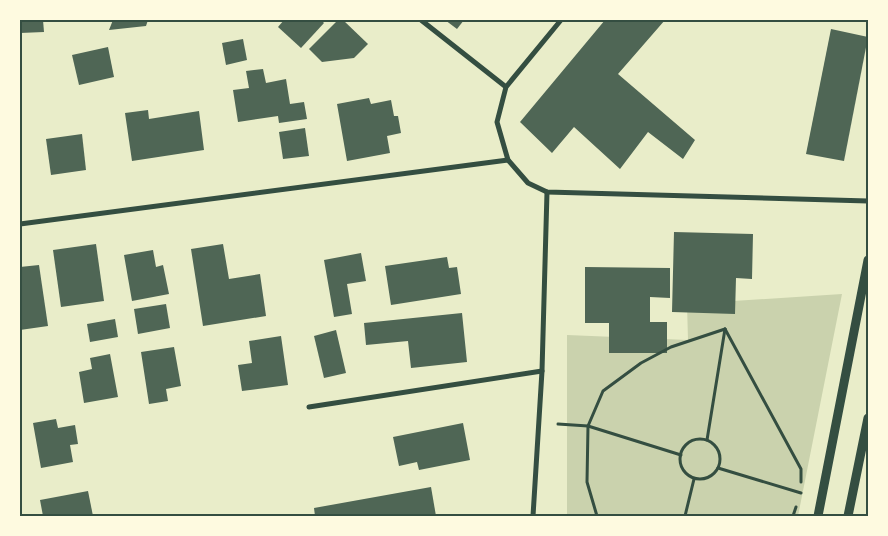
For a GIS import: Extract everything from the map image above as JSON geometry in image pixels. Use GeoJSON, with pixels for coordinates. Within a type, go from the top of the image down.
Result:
{"type":"FeatureCollection","features":[{"type":"Feature","properties":{"kind":"street"},"geometry":{"type":"LineString","coordinates":[[421,20],[506,88]]}},
{"type":"Feature","properties":{"kind":"street"},"geometry":{"type":"LineString","coordinates":[[561,20],[506,88],[497,122],[508,160],[528,183],[547,192],[868,201]]}},
{"type":"Feature","properties":{"kind":"street"},"geometry":{"type":"LineString","coordinates":[[20,224],[508,160]]}},
{"type":"Feature","properties":{"kind":"street"},"geometry":{"type":"LineString","coordinates":[[533,516],[542,371],[547,192]]}},
{"type":"Feature","properties":{"kind":"street"},"geometry":{"type":"LineString","coordinates":[[818,516],[868,260]]}},
{"type":"Feature","properties":{"kind":"street"},"geometry":{"type":"LineString","coordinates":[[309,407],[542,371]]}},
{"type":"Feature","properties":{"kind":"street"},"geometry":{"type":"LineString","coordinates":[[848,516],[868,418]]}},
{"type":"Feature","properties":{"kind":"path"},"geometry":{"type":"LineString","coordinates":[[597,516],[587,482],[588,426],[602,391],[641,363],[671,347],[726,329]]}},
{"type":"Feature","properties":{"kind":"path"},"geometry":{"type":"LineString","coordinates":[[707,440],[726,329]]}},
{"type":"Feature","properties":{"kind":"path"},"geometry":{"type":"LineString","coordinates":[[718,468],[801,494],[802,469],[726,329]]}},
{"type":"Feature","properties":{"kind":"path"},"geometry":{"type":"LineString","coordinates":[[539,422],[588,426],[680,455]]}},
{"type":"Feature","properties":{"kind":"path"},"geometry":{"type":"LineString","coordinates":[[693,440],[707,440],[718,448],[721,462],[708,478],[694,479],[682,468],[680,455],[687,444],[693,440]]}},
{"type":"Feature","properties":{"kind":"path"},"geometry":{"type":"LineString","coordinates":[[685,516],[694,479]]}},
{"type":"Feature","properties":{"kind":"green space"},"geometry":{"type":"Polygon","coordinates":[[[842,294],[798,516],[567,516],[567,335],[688,340],[687,304],[842,294]]]}},
{"type":"Feature","properties":{"kind":"building"},"geometry":{"type":"Polygon","coordinates":[[[20,20],[43,20],[44,32],[20,33],[20,20]]]}},
{"type":"Feature","properties":{"kind":"building"},"geometry":{"type":"Polygon","coordinates":[[[113,20],[148,20],[146,26],[109,30],[113,20]]]}},
{"type":"Feature","properties":{"kind":"building"},"geometry":{"type":"Polygon","coordinates":[[[284,20],[321,20],[324,23],[301,48],[278,27],[284,20]]]}},
{"type":"Feature","properties":{"kind":"building"},"geometry":{"type":"Polygon","coordinates":[[[338,20],[343,20],[368,44],[354,58],[322,62],[309,49],[338,20]]]}},
{"type":"Feature","properties":{"kind":"building"},"geometry":{"type":"Polygon","coordinates":[[[445,20],[464,20],[457,29],[445,20]]]}},
{"type":"Feature","properties":{"kind":"building"},"geometry":{"type":"Polygon","coordinates":[[[605,20],[665,20],[618,74],[695,140],[683,159],[648,132],[620,169],[574,127],[552,153],[520,122],[605,20]]]}},
{"type":"Feature","properties":{"kind":"building"},"geometry":{"type":"Polygon","coordinates":[[[831,29],[868,37],[844,161],[806,154],[831,29]]]}},
{"type":"Feature","properties":{"kind":"building"},"geometry":{"type":"Polygon","coordinates":[[[243,39],[247,60],[226,65],[222,43],[243,39]]]}},
{"type":"Feature","properties":{"kind":"building"},"geometry":{"type":"Polygon","coordinates":[[[108,47],[114,77],[79,85],[72,55],[108,47]]]}},
{"type":"Feature","properties":{"kind":"building"},"geometry":{"type":"Polygon","coordinates":[[[263,69],[266,83],[286,79],[290,104],[304,102],[307,119],[279,123],[278,116],[238,122],[233,90],[249,88],[246,71],[263,69]]]}},
{"type":"Feature","properties":{"kind":"building"},"geometry":{"type":"Polygon","coordinates":[[[369,98],[371,104],[391,100],[394,116],[398,116],[401,133],[387,136],[390,153],[347,161],[337,104],[369,98]]]}},
{"type":"Feature","properties":{"kind":"building"},"geometry":{"type":"Polygon","coordinates":[[[148,110],[149,119],[199,111],[204,150],[132,161],[125,113],[148,110]]]}},
{"type":"Feature","properties":{"kind":"building"},"geometry":{"type":"Polygon","coordinates":[[[305,128],[309,156],[283,159],[279,132],[305,128]]]}},
{"type":"Feature","properties":{"kind":"building"},"geometry":{"type":"Polygon","coordinates":[[[82,134],[86,170],[51,175],[46,139],[82,134]]]}},
{"type":"Feature","properties":{"kind":"building"},"geometry":{"type":"Polygon","coordinates":[[[674,232],[753,234],[752,279],[736,278],[735,314],[672,312],[674,232]]]}},
{"type":"Feature","properties":{"kind":"building"},"geometry":{"type":"Polygon","coordinates":[[[96,244],[104,301],[61,307],[53,250],[96,244]]]}},
{"type":"Feature","properties":{"kind":"building"},"geometry":{"type":"Polygon","coordinates":[[[223,244],[229,279],[260,274],[266,316],[203,326],[191,249],[223,244]]]}},
{"type":"Feature","properties":{"kind":"building"},"geometry":{"type":"Polygon","coordinates":[[[153,250],[156,267],[163,265],[169,294],[132,301],[124,255],[153,250]]]}},
{"type":"Feature","properties":{"kind":"building"},"geometry":{"type":"Polygon","coordinates":[[[361,253],[366,281],[347,284],[352,314],[334,317],[324,260],[361,253]]]}},
{"type":"Feature","properties":{"kind":"building"},"geometry":{"type":"Polygon","coordinates":[[[447,257],[449,268],[457,267],[461,294],[391,305],[385,266],[447,257]]]}},
{"type":"Feature","properties":{"kind":"building"},"geometry":{"type":"Polygon","coordinates":[[[39,265],[48,326],[20,330],[20,267],[39,265]]]}},
{"type":"Feature","properties":{"kind":"building"},"geometry":{"type":"Polygon","coordinates":[[[585,267],[670,268],[670,298],[650,297],[650,322],[667,322],[667,353],[609,353],[609,323],[585,323],[585,267]]]}},
{"type":"Feature","properties":{"kind":"building"},"geometry":{"type":"Polygon","coordinates":[[[166,304],[170,328],[138,334],[134,309],[166,304]]]}},
{"type":"Feature","properties":{"kind":"building"},"geometry":{"type":"Polygon","coordinates":[[[462,313],[467,362],[411,368],[408,341],[366,345],[364,323],[462,313]]]}},
{"type":"Feature","properties":{"kind":"building"},"geometry":{"type":"Polygon","coordinates":[[[115,319],[118,337],[90,342],[87,324],[115,319]]]}},
{"type":"Feature","properties":{"kind":"building"},"geometry":{"type":"Polygon","coordinates":[[[336,330],[346,373],[324,378],[314,336],[336,330]]]}},
{"type":"Feature","properties":{"kind":"building"},"geometry":{"type":"Polygon","coordinates":[[[281,336],[288,385],[242,391],[238,365],[252,363],[249,341],[281,336]]]}},
{"type":"Feature","properties":{"kind":"building"},"geometry":{"type":"Polygon","coordinates":[[[174,347],[181,386],[166,389],[168,401],[149,404],[141,352],[174,347]]]}},
{"type":"Feature","properties":{"kind":"building"},"geometry":{"type":"Polygon","coordinates":[[[110,354],[118,397],[84,403],[79,372],[92,369],[90,358],[110,354]]]}},
{"type":"Feature","properties":{"kind":"building"},"geometry":{"type":"Polygon","coordinates":[[[56,419],[58,428],[75,425],[78,444],[70,445],[73,462],[41,468],[33,423],[56,419]]]}},
{"type":"Feature","properties":{"kind":"building"},"geometry":{"type":"Polygon","coordinates":[[[463,423],[470,460],[419,470],[417,462],[399,466],[393,437],[463,423]]]}},
{"type":"Feature","properties":{"kind":"building"},"geometry":{"type":"Polygon","coordinates":[[[431,487],[436,516],[315,516],[314,508],[431,487]]]}},
{"type":"Feature","properties":{"kind":"building"},"geometry":{"type":"Polygon","coordinates":[[[88,491],[93,516],[43,516],[40,500],[88,491]]]}}]}
